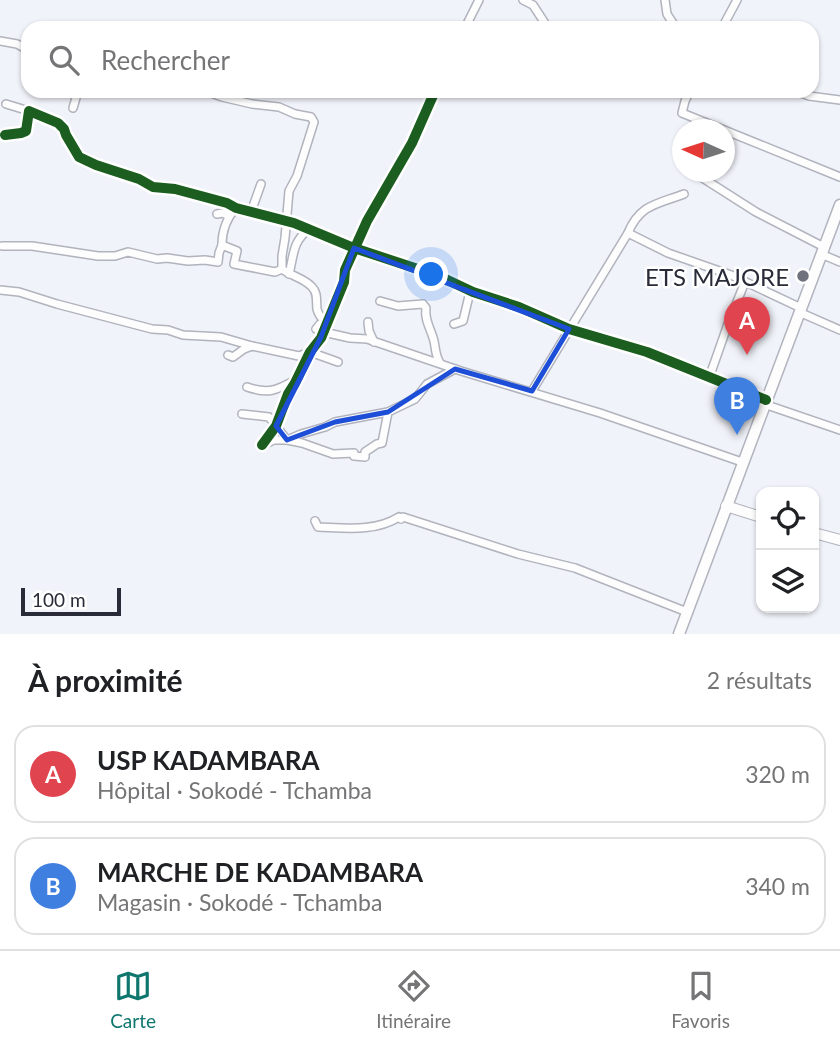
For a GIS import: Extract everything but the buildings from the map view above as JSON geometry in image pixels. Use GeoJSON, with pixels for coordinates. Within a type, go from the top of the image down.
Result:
{"type":"FeatureCollection","features":[{"type":"Feature","properties":{"kind":"main road"},"geometry":{"type":"LineString","coordinates":[[679,634],[840,205]]}},
{"type":"Feature","properties":{"kind":"main road"},"geometry":{"type":"LineString","coordinates":[[726,506],[756,515]]}},
{"type":"Feature","properties":{"kind":"main road"},"geometry":{"type":"LineString","coordinates":[[819,534],[840,540]]}},
{"type":"Feature","properties":{"kind":"street"},"geometry":{"type":"LineString","coordinates":[[469,21],[480,0]]}},
{"type":"Feature","properties":{"kind":"street"},"geometry":{"type":"LineString","coordinates":[[523,0],[533,5],[543,21]]}},
{"type":"Feature","properties":{"kind":"street"},"geometry":{"type":"LineString","coordinates":[[664,0],[672,21]]}},
{"type":"Feature","properties":{"kind":"street"},"geometry":{"type":"LineString","coordinates":[[726,21],[737,0]]}},
{"type":"Feature","properties":{"kind":"street"},"geometry":{"type":"LineString","coordinates":[[0,41],[21,46]]}},
{"type":"Feature","properties":{"kind":"street"},"geometry":{"type":"LineString","coordinates":[[819,97],[840,100]]}},
{"type":"Feature","properties":{"kind":"street"},"geometry":{"type":"LineString","coordinates":[[73,108],[76,98]]}},
{"type":"Feature","properties":{"kind":"street"},"geometry":{"type":"LineString","coordinates":[[226,98],[279,107],[311,117],[314,122],[297,176],[289,191],[282,256],[286,271]]}},
{"type":"Feature","properties":{"kind":"street"},"geometry":{"type":"LineString","coordinates":[[321,338],[344,282],[345,270],[354,248],[412,144],[432,98]]}},
{"type":"Feature","properties":{"kind":"street"},"geometry":{"type":"LineString","coordinates":[[686,98],[682,113],[697,119]]}},
{"type":"Feature","properties":{"kind":"street"},"geometry":{"type":"LineString","coordinates":[[6,104],[58,123],[79,157],[96,165],[139,179],[153,187],[175,189],[286,220],[354,248],[439,276],[473,292],[519,307],[569,330],[647,352],[765,402],[840,429]]}},
{"type":"Feature","properties":{"kind":"street"},"geometry":{"type":"LineString","coordinates":[[4,131],[26,131],[29,111]]}},
{"type":"Feature","properties":{"kind":"street"},"geometry":{"type":"LineString","coordinates":[[735,134],[840,177]]}},
{"type":"Feature","properties":{"kind":"street"},"geometry":{"type":"LineString","coordinates":[[709,182],[840,262]]}},
{"type":"Feature","properties":{"kind":"street"},"geometry":{"type":"LineString","coordinates":[[251,212],[261,184]]}},
{"type":"Feature","properties":{"kind":"street"},"geometry":{"type":"LineString","coordinates":[[532,391],[638,214],[650,205],[684,194]]}},
{"type":"Feature","properties":{"kind":"street"},"geometry":{"type":"LineString","coordinates":[[218,262],[222,233],[229,216],[236,208]]}},
{"type":"Feature","properties":{"kind":"street"},"geometry":{"type":"LineString","coordinates":[[217,214],[229,216]]}},
{"type":"Feature","properties":{"kind":"street"},"geometry":{"type":"LineString","coordinates":[[286,271],[299,236],[309,229]]}},
{"type":"Feature","properties":{"kind":"street"},"geometry":{"type":"LineString","coordinates":[[628,233],[668,253],[746,282],[840,330]]}},
{"type":"Feature","properties":{"kind":"street"},"geometry":{"type":"LineString","coordinates":[[222,245],[237,251],[234,264]]}},
{"type":"Feature","properties":{"kind":"street"},"geometry":{"type":"LineString","coordinates":[[2,247],[32,246],[98,257],[128,252],[157,259],[205,260],[275,272],[286,271],[313,288],[317,295],[317,312],[326,323]]}},
{"type":"Feature","properties":{"kind":"street"},"geometry":{"type":"LineString","coordinates":[[408,266],[411,276]]}},
{"type":"Feature","properties":{"kind":"street"},"geometry":{"type":"LineString","coordinates":[[430,282],[439,276]]}},
{"type":"Feature","properties":{"kind":"street"},"geometry":{"type":"LineString","coordinates":[[709,379],[746,282]]}},
{"type":"Feature","properties":{"kind":"street"},"geometry":{"type":"LineString","coordinates":[[0,290],[19,292],[152,329],[183,335],[222,337],[299,356],[310,352],[338,362]]}},
{"type":"Feature","properties":{"kind":"street"},"geometry":{"type":"LineString","coordinates":[[454,324],[463,321],[473,292]]}},
{"type":"Feature","properties":{"kind":"street"},"geometry":{"type":"LineString","coordinates":[[380,301],[398,306],[423,303],[426,307],[424,316],[435,343],[435,356],[440,364]]}},
{"type":"Feature","properties":{"kind":"street"},"geometry":{"type":"LineString","coordinates":[[368,322],[374,342]]}},
{"type":"Feature","properties":{"kind":"street"},"geometry":{"type":"LineString","coordinates":[[316,330],[320,324],[326,323]]}},
{"type":"Feature","properties":{"kind":"street"},"geometry":{"type":"LineString","coordinates":[[388,412],[382,443],[365,452],[365,457],[354,456],[354,453],[333,454],[287,440],[274,440],[262,445],[276,426],[284,402],[310,352],[328,333],[367,339],[742,462]]}},
{"type":"Feature","properties":{"kind":"street"},"geometry":{"type":"LineString","coordinates":[[228,355],[233,357],[252,346]]}},
{"type":"Feature","properties":{"kind":"street"},"geometry":{"type":"LineString","coordinates":[[287,440],[335,422],[388,412],[415,399],[427,384],[455,369]]}},
{"type":"Feature","properties":{"kind":"street"},"geometry":{"type":"LineString","coordinates":[[247,387],[268,392],[296,380]]}},
{"type":"Feature","properties":{"kind":"street"},"geometry":{"type":"LineString","coordinates":[[242,414],[269,417],[287,440]]}},
{"type":"Feature","properties":{"kind":"street"},"geometry":{"type":"LineString","coordinates":[[315,521],[318,527],[364,529],[388,524],[403,517],[518,554],[575,568],[687,612]]}},
{"type":"Feature","properties":{"kind":"highlighted area"},"geometry":{"type":"Polygon","coordinates":[[[354,248],[569,329],[532,391],[455,369],[388,412],[335,422],[287,440],[276,426],[321,337],[354,248]]]}},
{"type":"Feature","properties":{"kind":"cycle path"},"geometry":{"type":"LineString","coordinates":[[262,445],[276,426],[288,394],[310,352],[321,338],[344,282],[345,270],[367,221],[412,143],[432,98]]}},
{"type":"Feature","properties":{"kind":"cycle path"},"geometry":{"type":"LineString","coordinates":[[5,135],[26,131],[29,111],[58,123],[79,157],[96,165],[139,179],[153,187],[175,189],[294,223],[354,248],[439,276],[569,329],[647,352],[766,400]]}},
{"type":"Feature","properties":{"kind":"place","name":"ETS MAJORE"},"geometry":{"type":"Point","coordinates":[803,276]}},
{"type":"Feature","properties":{"kind":"place","name":"USP KADAMBARA"},"geometry":{"type":"Point","coordinates":[747,355]}},
{"type":"Feature","properties":{"kind":"place","name":"MARCHE DE KADAMBARA"},"geometry":{"type":"Point","coordinates":[737,435]}}]}
